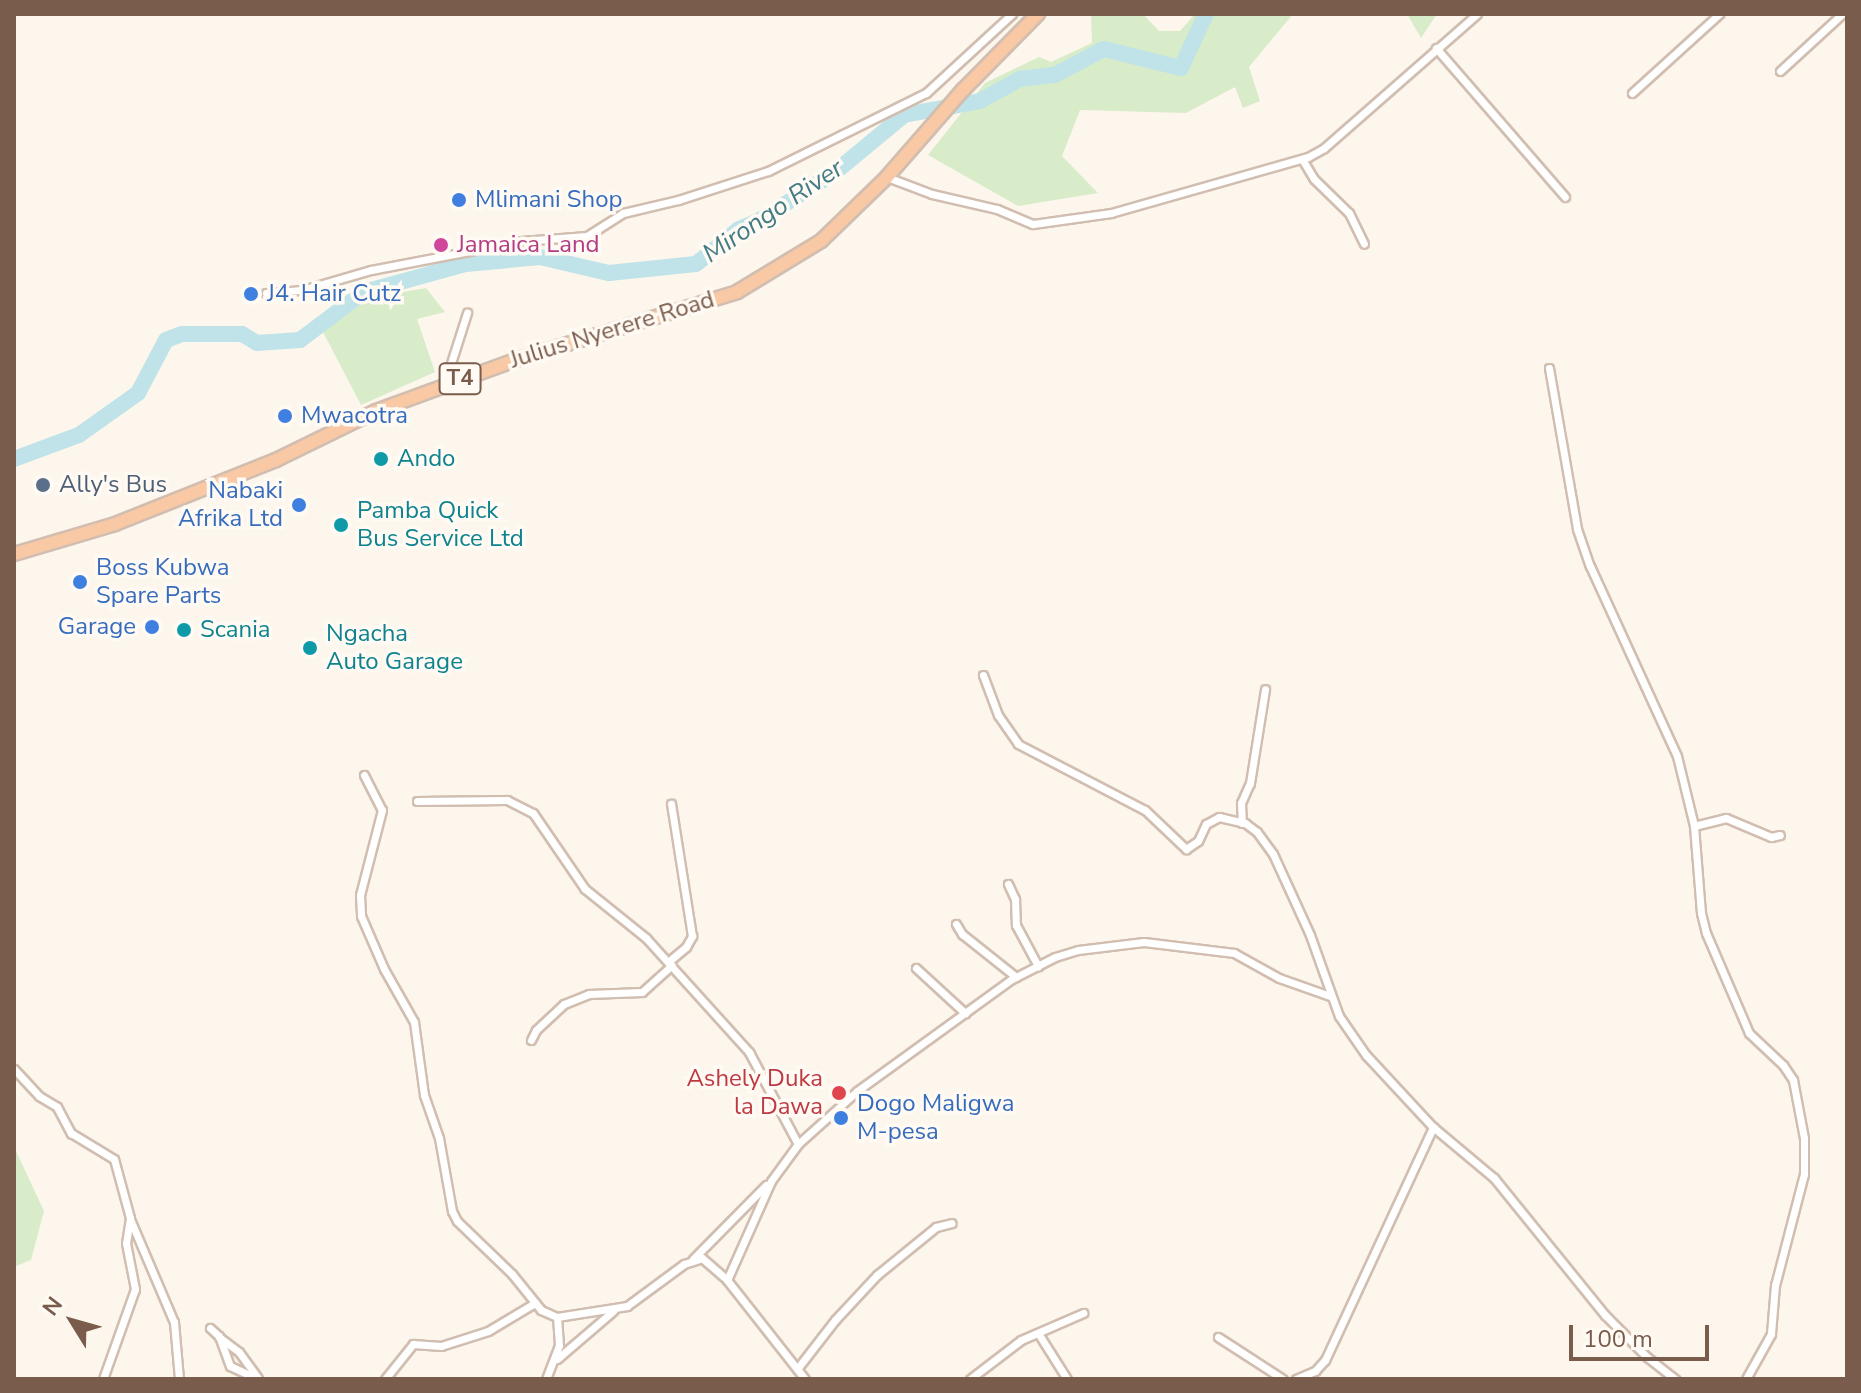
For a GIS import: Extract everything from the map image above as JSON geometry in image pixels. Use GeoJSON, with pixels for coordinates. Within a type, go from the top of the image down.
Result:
{"type":"FeatureCollection","features":[{"type":"Feature","properties":{"kind":"highway","name":"Julius Nyerere Road"},"geometry":{"type":"LineString","coordinates":[[14,554],[130,518],[276,460],[376,411],[444,385],[737,292],[821,241],[887,177],[963,90],[1038,14]]}},
{"type":"Feature","properties":{"kind":"street"},"geometry":{"type":"LineString","coordinates":[[266,293],[302,290],[371,270],[521,241],[587,236],[623,213],[768,171],[926,93],[1012,14]]}},
{"type":"Feature","properties":{"kind":"street"},"geometry":{"type":"LineString","coordinates":[[887,177],[932,194],[997,209],[1033,224],[1111,213],[1302,159],[1324,148],[1477,14]]}},
{"type":"Feature","properties":{"kind":"street"},"geometry":{"type":"LineString","coordinates":[[1632,93],[1709,17],[1719,14]]}},
{"type":"Feature","properties":{"kind":"street"},"geometry":{"type":"LineString","coordinates":[[1780,71],[1842,14]]}},
{"type":"Feature","properties":{"kind":"street"},"geometry":{"type":"LineString","coordinates":[[1436,48],[1565,197]]}},
{"type":"Feature","properties":{"kind":"street"},"geometry":{"type":"LineString","coordinates":[[1302,159],[1314,179],[1349,213],[1364,244]]}},
{"type":"Feature","properties":{"kind":"street"},"geometry":{"type":"LineString","coordinates":[[444,385],[467,313]]}},
{"type":"Feature","properties":{"kind":"street"},"geometry":{"type":"LineString","coordinates":[[1549,368],[1577,529],[1590,566],[1677,756],[1694,826],[1706,933],[1749,1033],[1783,1065],[1793,1080],[1804,1138],[1804,1174],[1775,1285],[1771,1334],[1746,1379]]}},
{"type":"Feature","properties":{"kind":"street"},"geometry":{"type":"LineString","coordinates":[[983,675],[998,715],[1018,744],[1145,810],[1186,849],[1198,841],[1212,820],[1219,817],[1242,823],[1257,832],[1273,854],[1320,958],[1330,996],[1366,1055],[1433,1127],[1494,1178],[1605,1315],[1675,1379]]}},
{"type":"Feature","properties":{"kind":"street"},"geometry":{"type":"LineString","coordinates":[[1242,823],[1241,803],[1250,783],[1265,689]]}},
{"type":"Feature","properties":{"kind":"street"},"geometry":{"type":"LineString","coordinates":[[364,775],[382,810],[359,906],[384,969],[414,1022],[424,1095],[439,1138],[452,1211],[535,1303],[557,1317],[613,1311],[627,1306],[693,1259],[771,1181],[798,1144],[857,1091],[1016,977],[1038,966],[1078,950],[1160,943],[1234,953],[1279,978],[1330,996]]}},
{"type":"Feature","properties":{"kind":"street"},"geometry":{"type":"LineString","coordinates":[[417,801],[507,800],[519,803],[533,813],[585,889],[646,938],[757,1063],[798,1144]]}},
{"type":"Feature","properties":{"kind":"street"},"geometry":{"type":"LineString","coordinates":[[531,1040],[536,1030],[564,1004],[589,994],[642,992],[689,943],[692,925],[671,804]]}},
{"type":"Feature","properties":{"kind":"street"},"geometry":{"type":"LineString","coordinates":[[1694,826],[1726,818],[1771,837],[1780,835]]}},
{"type":"Feature","properties":{"kind":"street"},"geometry":{"type":"LineString","coordinates":[[1008,884],[1015,899],[1016,925],[1038,966]]}},
{"type":"Feature","properties":{"kind":"street"},"geometry":{"type":"LineString","coordinates":[[956,924],[962,934],[1016,977]]}},
{"type":"Feature","properties":{"kind":"street"},"geometry":{"type":"LineString","coordinates":[[916,968],[965,1013]]}},
{"type":"Feature","properties":{"kind":"street"},"geometry":{"type":"LineString","coordinates":[[14,1069],[39,1096],[57,1107],[71,1133],[114,1159],[130,1218],[174,1322],[179,1379]]}},
{"type":"Feature","properties":{"kind":"street"},"geometry":{"type":"LineString","coordinates":[[1296,1379],[1315,1371],[1325,1360],[1433,1127]]}},
{"type":"Feature","properties":{"kind":"street"},"geometry":{"type":"LineString","coordinates":[[727,1280],[771,1181]]}},
{"type":"Feature","properties":{"kind":"street"},"geometry":{"type":"LineString","coordinates":[[103,1379],[134,1300],[135,1289],[126,1243],[130,1218]]}},
{"type":"Feature","properties":{"kind":"street"},"geometry":{"type":"LineString","coordinates":[[797,1369],[835,1320],[877,1275],[936,1227],[952,1223]]}},
{"type":"Feature","properties":{"kind":"street"},"geometry":{"type":"LineString","coordinates":[[693,1259],[707,1261],[727,1280],[805,1379]]}},
{"type":"Feature","properties":{"kind":"street"},"geometry":{"type":"LineString","coordinates":[[385,1379],[413,1344],[441,1346],[488,1331],[535,1303]]}},
{"type":"Feature","properties":{"kind":"street"},"geometry":{"type":"LineString","coordinates":[[546,1379],[557,1359],[613,1311]]}},
{"type":"Feature","properties":{"kind":"street"},"geometry":{"type":"LineString","coordinates":[[970,1379],[1021,1340],[1083,1313]]}},
{"type":"Feature","properties":{"kind":"street"},"geometry":{"type":"LineString","coordinates":[[557,1317],[557,1359]]}},
{"type":"Feature","properties":{"kind":"street"},"geometry":{"type":"LineString","coordinates":[[210,1328],[239,1352],[258,1379]]}},
{"type":"Feature","properties":{"kind":"street"},"geometry":{"type":"LineString","coordinates":[[1038,1333],[1067,1379]]}},
{"type":"Feature","properties":{"kind":"street"},"geometry":{"type":"LineString","coordinates":[[219,1336],[230,1366],[258,1379]]}},
{"type":"Feature","properties":{"kind":"street"},"geometry":{"type":"LineString","coordinates":[[1218,1337],[1283,1379]]}},
{"type":"Feature","properties":{"kind":"green space"},"geometry":{"type":"Polygon","coordinates":[[[1091,14],[1143,14],[1159,31],[1180,31],[1195,14],[1293,14],[1249,67],[1260,101],[1243,108],[1235,87],[1186,113],[1080,110],[1062,156],[1098,193],[1018,206],[928,155],[985,83],[1039,57],[1051,62],[1092,43],[1091,14]]]}},
{"type":"Feature","properties":{"kind":"green space"},"geometry":{"type":"Polygon","coordinates":[[[1407,14],[1437,14],[1421,38],[1407,14]]]}},
{"type":"Feature","properties":{"kind":"green space"},"geometry":{"type":"Polygon","coordinates":[[[426,288],[445,312],[417,319],[435,372],[361,405],[323,332],[368,298],[426,288]]]}},
{"type":"Feature","properties":{"kind":"green space"},"geometry":{"type":"Polygon","coordinates":[[[14,1147],[44,1211],[31,1260],[14,1267],[14,1147]]]}},
{"type":"Feature","properties":{"kind":"waterway","name":"Mirongo River"},"geometry":{"type":"LineString","coordinates":[[14,459],[79,435],[138,393],[166,340],[182,334],[242,334],[257,343],[300,340],[364,292],[466,264],[540,257],[609,273],[696,264],[739,229],[760,220],[834,173],[904,115],[980,101],[1020,79],[1055,75],[1104,49],[1181,68],[1206,14]]}},
{"type":"Feature","properties":{"kind":"place","name":"Mlimani Shop"},"geometry":{"type":"Point","coordinates":[459,200]}},
{"type":"Feature","properties":{"kind":"place","name":"Jamaica Land"},"geometry":{"type":"Point","coordinates":[441,245]}},
{"type":"Feature","properties":{"kind":"place","name":"J4. Hair Cutz"},"geometry":{"type":"Point","coordinates":[251,294]}},
{"type":"Feature","properties":{"kind":"place","name":"Mwacotra"},"geometry":{"type":"Point","coordinates":[285,416]}},
{"type":"Feature","properties":{"kind":"place","name":"Ando"},"geometry":{"type":"Point","coordinates":[381,459]}},
{"type":"Feature","properties":{"kind":"place","name":"Ally's Bus"},"geometry":{"type":"Point","coordinates":[43,485]}},
{"type":"Feature","properties":{"kind":"place","name":"Nabaki Afrika Ltd"},"geometry":{"type":"Point","coordinates":[299,505]}},
{"type":"Feature","properties":{"kind":"place","name":"Pamba Quick Bus Service Ltd"},"geometry":{"type":"Point","coordinates":[341,525]}},
{"type":"Feature","properties":{"kind":"place","name":"Boss Kubwa Spare Parts"},"geometry":{"type":"Point","coordinates":[80,582]}},
{"type":"Feature","properties":{"kind":"place","name":"Garage"},"geometry":{"type":"Point","coordinates":[152,627]}},
{"type":"Feature","properties":{"kind":"place","name":"Scania"},"geometry":{"type":"Point","coordinates":[184,630]}},
{"type":"Feature","properties":{"kind":"place","name":"Ngacha Auto Garage"},"geometry":{"type":"Point","coordinates":[310,648]}},
{"type":"Feature","properties":{"kind":"place","name":"Ashely Duka la Dawa"},"geometry":{"type":"Point","coordinates":[839,1093]}},
{"type":"Feature","properties":{"kind":"place","name":"Dogo Maligwa M-pesa"},"geometry":{"type":"Point","coordinates":[841,1118]}}]}
